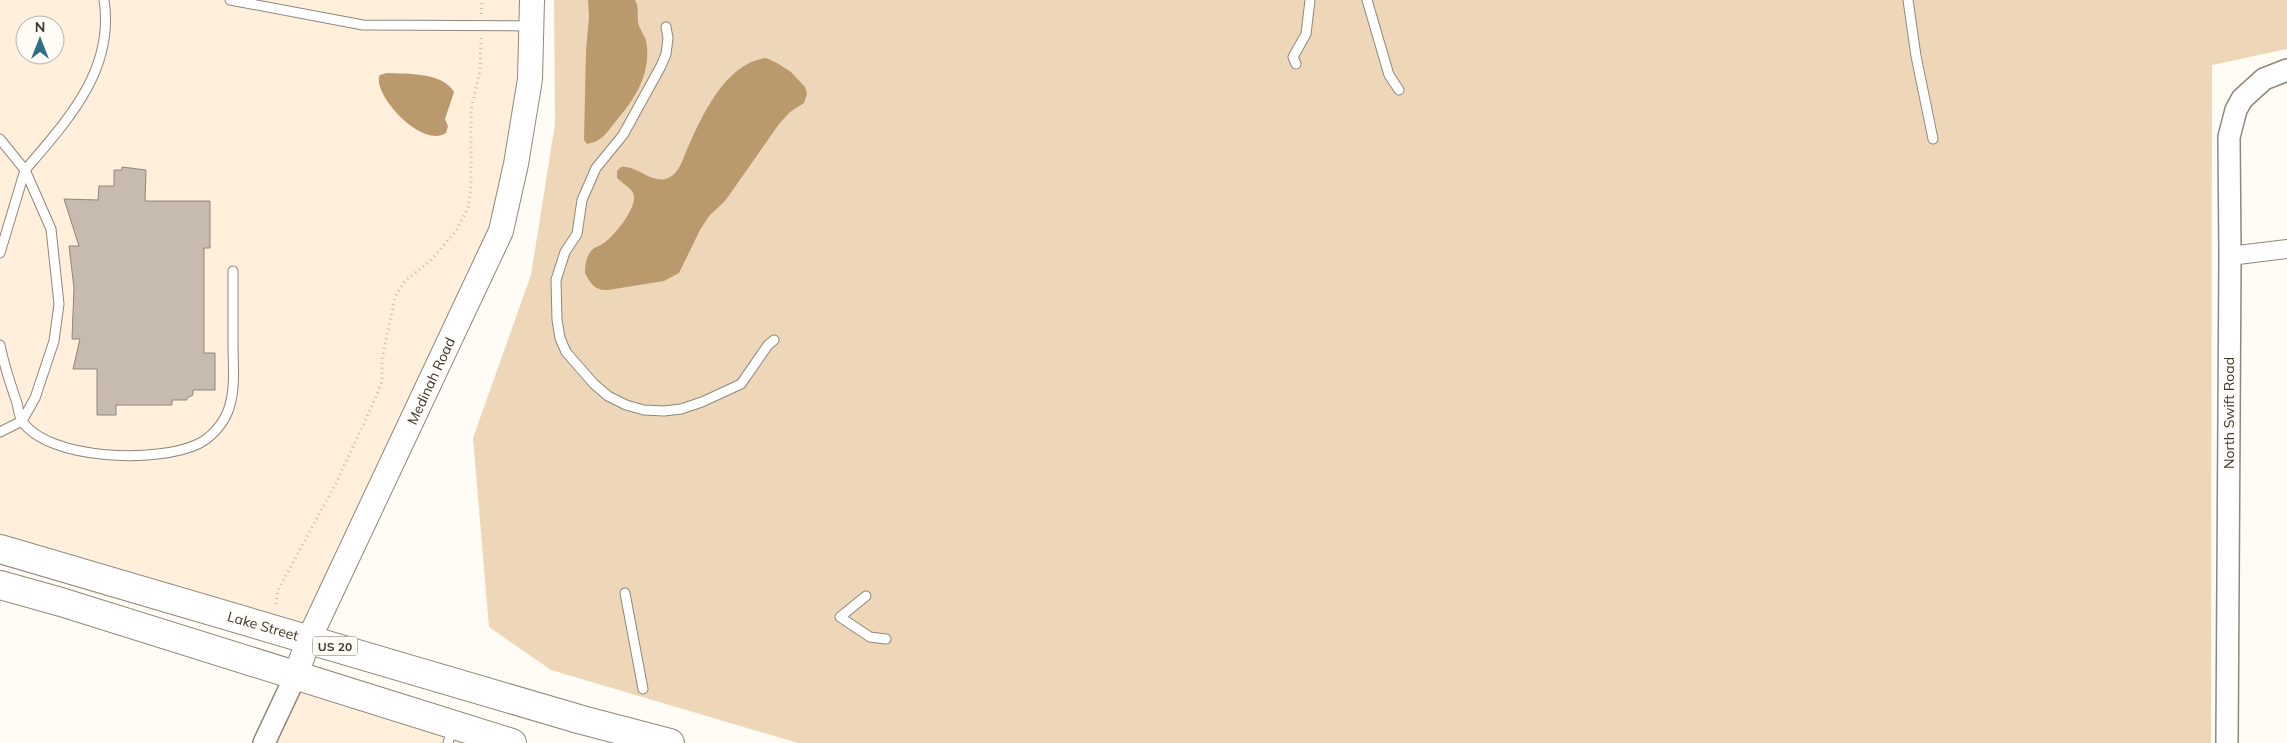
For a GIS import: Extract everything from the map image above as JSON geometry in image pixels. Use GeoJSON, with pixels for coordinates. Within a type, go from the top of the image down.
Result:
{"type":"FeatureCollection","features":[{"type":"Feature","properties":{"kind":"main road","name":"Medinah Road"},"geometry":{"type":"LineString","coordinates":[[295,677],[309,639],[501,230],[516,164],[530,80],[532,0]]}},
{"type":"Feature","properties":{"kind":"main road","name":"Lake Street"},"geometry":{"type":"LineString","coordinates":[[0,549],[582,720],[670,743]]}},
{"type":"Feature","properties":{"kind":"main road"},"geometry":{"type":"LineString","coordinates":[[0,586],[70,605],[295,677],[451,734],[512,743]]}},
{"type":"Feature","properties":{"kind":"street","name":"North Swift Road"},"geometry":{"type":"LineString","coordinates":[[2227,743],[2229,137],[2236,110],[2242,99],[2264,79],[2287,70]]}},
{"type":"Feature","properties":{"kind":"street"},"geometry":{"type":"LineString","coordinates":[[2230,256],[2287,249]]}},
{"type":"Feature","properties":{"kind":"street","name":"Medinah Road"},"geometry":{"type":"LineString","coordinates":[[264,743],[295,677]]}},
{"type":"Feature","properties":{"kind":"lane"},"geometry":{"type":"LineString","coordinates":[[0,253],[25,170],[70,118],[99,64],[107,21],[104,0]]}},
{"type":"Feature","properties":{"kind":"lane"},"geometry":{"type":"LineString","coordinates":[[230,0],[363,25],[532,26]]}},
{"type":"Feature","properties":{"kind":"lane"},"geometry":{"type":"LineString","coordinates":[[1296,64],[1294,58],[1306,34],[1310,0]]}},
{"type":"Feature","properties":{"kind":"lane"},"geometry":{"type":"LineString","coordinates":[[1367,0],[1389,75],[1399,90]]}},
{"type":"Feature","properties":{"kind":"lane"},"geometry":{"type":"LineString","coordinates":[[1908,0],[1916,56],[1933,139]]}},
{"type":"Feature","properties":{"kind":"lane"},"geometry":{"type":"LineString","coordinates":[[666,27],[668,38],[666,54],[661,66],[623,135],[596,168],[582,200],[577,234],[565,252],[556,280],[557,320],[560,338],[570,357],[594,384],[608,396],[626,405],[644,410],[664,411],[681,409],[702,402],[741,384],[768,345],[774,340]]}},
{"type":"Feature","properties":{"kind":"lane"},"geometry":{"type":"LineString","coordinates":[[0,139],[25,170],[51,229],[59,304],[54,341],[46,371],[35,398],[22,421],[0,432]]}},
{"type":"Feature","properties":{"kind":"lane"},"geometry":{"type":"LineString","coordinates":[[0,345],[5,371],[22,421],[40,437],[70,450],[86,452],[146,456],[173,453],[199,444],[217,430],[228,412],[233,390],[233,271]]}},
{"type":"Feature","properties":{"kind":"lane"},"geometry":{"type":"LineString","coordinates":[[625,593],[643,689]]}},
{"type":"Feature","properties":{"kind":"lane"},"geometry":{"type":"LineString","coordinates":[[866,596],[840,617],[870,637],[886,640]]}},
{"type":"Feature","properties":{"kind":"path"},"geometry":{"type":"LineString","coordinates":[[276,604],[278,590],[336,483],[382,381],[382,359],[395,297],[405,281],[430,261],[456,231],[468,208],[471,186],[471,110],[480,71],[482,0]]}},
{"type":"Feature","properties":{"kind":"shaded area"},"geometry":{"type":"Polygon","coordinates":[[[0,0],[523,0],[524,55],[492,223],[461,296],[301,626],[0,541],[0,0]]]}},
{"type":"Feature","properties":{"kind":"shaded area"},"geometry":{"type":"Polygon","coordinates":[[[554,0],[2287,0],[2287,49],[2212,65],[2211,743],[798,743],[551,670],[489,627],[473,438],[531,275],[555,124],[554,0]]]}},
{"type":"Feature","properties":{"kind":"shaded area"},"geometry":{"type":"Polygon","coordinates":[[[588,0],[635,0],[638,23],[646,40],[647,63],[641,84],[630,103],[604,136],[597,141],[587,144],[584,140],[588,0]]]}},
{"type":"Feature","properties":{"kind":"shaded area"},"geometry":{"type":"Polygon","coordinates":[[[766,58],[791,72],[805,87],[807,94],[804,103],[790,112],[779,124],[725,201],[709,216],[679,273],[664,281],[608,290],[594,286],[585,273],[588,256],[592,250],[614,234],[626,219],[633,203],[634,196],[632,191],[617,178],[617,171],[621,167],[627,167],[656,179],[672,176],[681,165],[701,120],[718,92],[739,69],[752,62],[766,58]]]}},
{"type":"Feature","properties":{"kind":"shaded area"},"geometry":{"type":"Polygon","coordinates":[[[387,73],[424,75],[449,85],[454,92],[445,119],[448,126],[446,133],[436,136],[424,133],[411,126],[400,116],[390,105],[379,83],[380,75],[387,73]]]}},
{"type":"Feature","properties":{"kind":"shaded area"},"geometry":{"type":"Polygon","coordinates":[[[298,685],[497,743],[271,743],[298,685]]]}},
{"type":"Feature","properties":{"kind":"building"},"geometry":{"type":"Polygon","coordinates":[[[122,167],[146,170],[145,201],[210,201],[210,248],[204,248],[204,353],[215,353],[215,390],[193,390],[193,395],[187,398],[187,400],[172,400],[172,405],[116,405],[116,415],[97,415],[97,369],[73,369],[80,339],[72,339],[74,288],[69,246],[79,246],[64,199],[98,200],[99,186],[114,186],[114,170],[122,170],[122,167]]]}}]}
